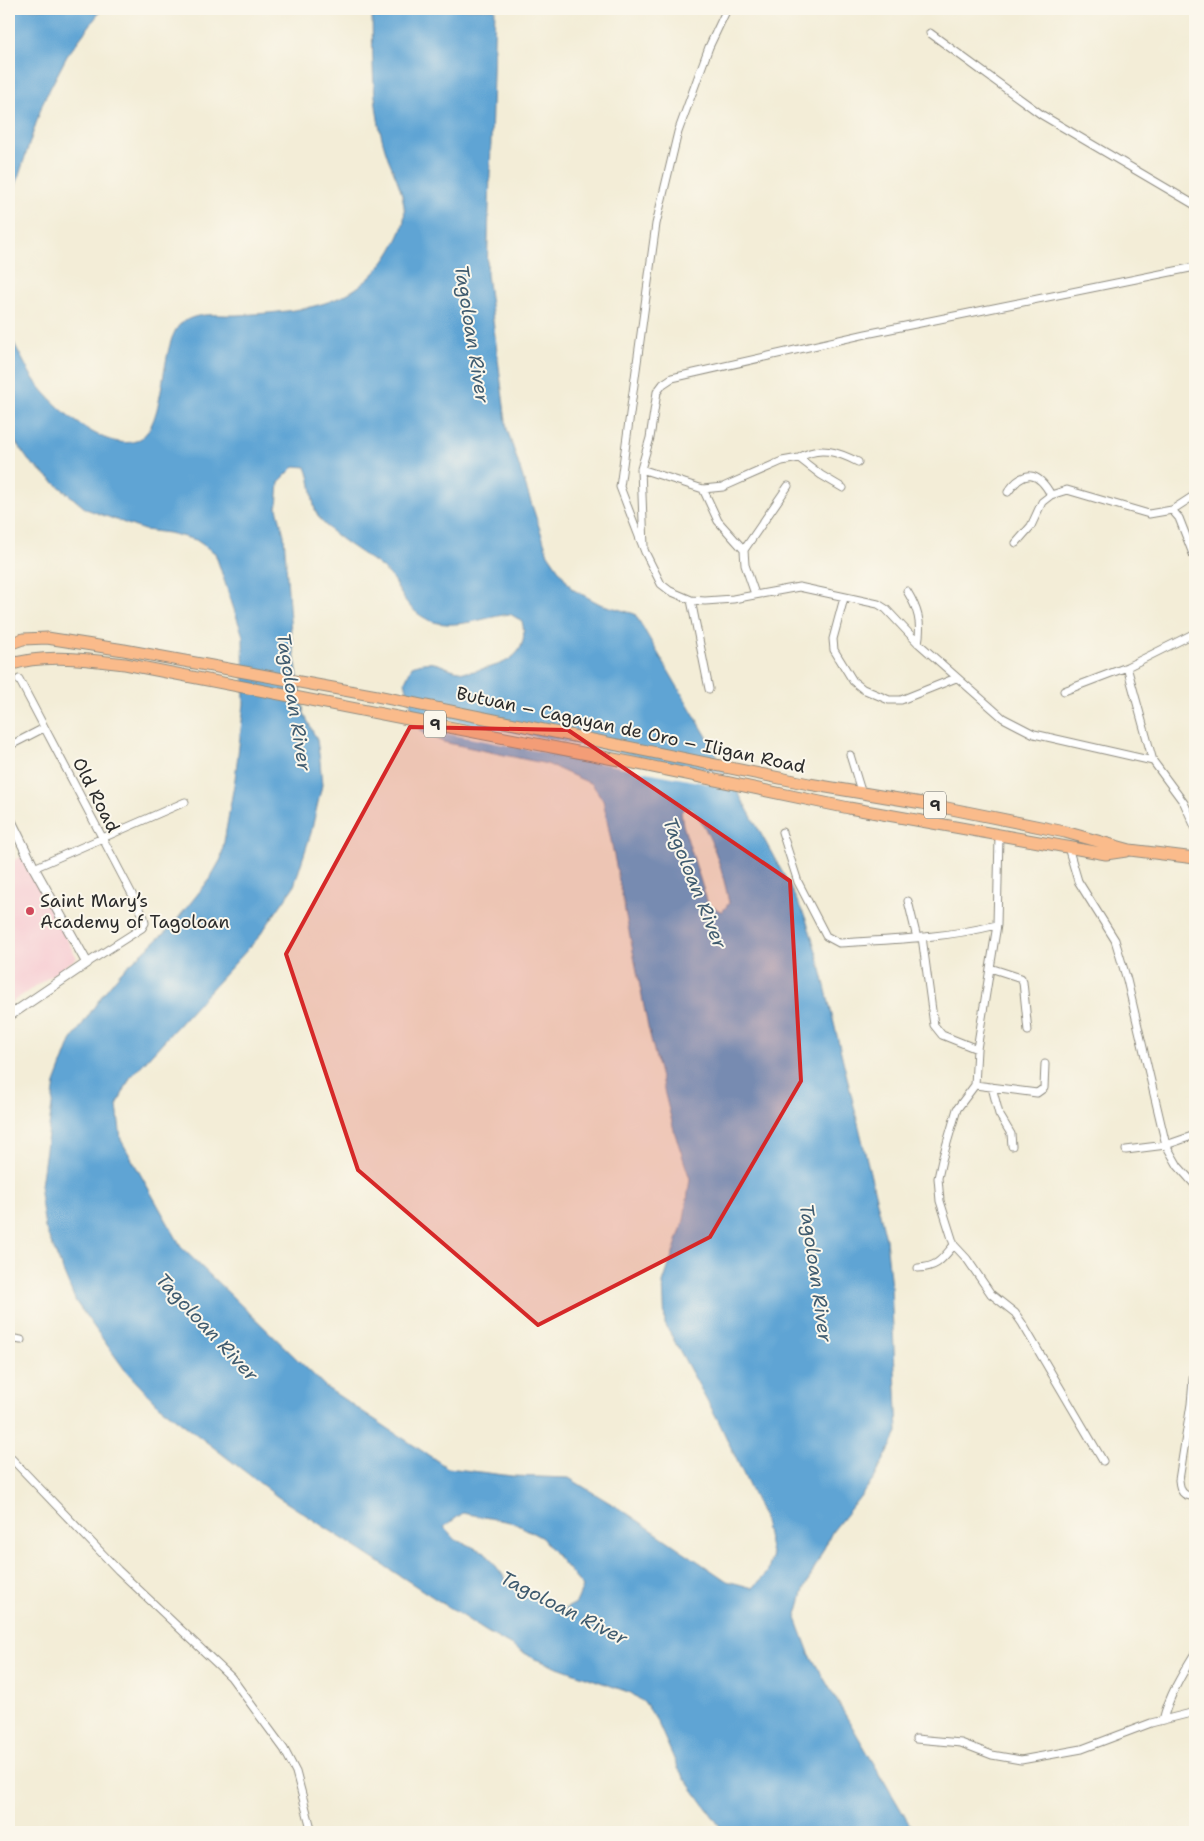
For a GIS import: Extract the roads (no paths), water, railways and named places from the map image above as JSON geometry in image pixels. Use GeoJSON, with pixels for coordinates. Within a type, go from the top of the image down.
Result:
{"type":"FeatureCollection","features":[{"type":"Feature","properties":{"kind":"highway","name":"Butuan – Cagayan de Oro – Iligan Road"},"geometry":{"type":"LineString","coordinates":[[9,644],[23,639],[47,638],[124,650],[377,696],[809,784],[861,791],[1065,832],[1130,850],[1195,858]]}},
{"type":"Feature","properties":{"kind":"highway","name":"Butuan – Cagayan de Oro – Iligan Road"},"geometry":{"type":"LineString","coordinates":[[9,665],[26,660],[56,657],[125,664],[999,836],[1106,854],[1130,850]]}},
{"type":"Feature","properties":{"kind":"street"},"geometry":{"type":"LineString","coordinates":[[727,9],[709,47],[678,132],[656,224],[620,487],[644,552],[665,588],[691,600],[733,599],[799,587],[878,604],[886,609],[918,643],[956,678],[1003,718],[1024,730],[1153,761]]}},
{"type":"Feature","properties":{"kind":"street"},"geometry":{"type":"LineString","coordinates":[[930,33],[1042,115],[1195,205]]}},
{"type":"Feature","properties":{"kind":"street"},"geometry":{"type":"LineString","coordinates":[[644,552],[641,469],[650,438],[657,392],[663,384],[672,378],[849,337],[1195,266]]}},
{"type":"Feature","properties":{"kind":"street"},"geometry":{"type":"LineString","coordinates":[[641,469],[703,489],[723,487],[782,461],[799,458],[807,452],[822,450],[842,454],[858,462]]}},
{"type":"Feature","properties":{"kind":"street"},"geometry":{"type":"LineString","coordinates":[[799,458],[843,488]]}},
{"type":"Feature","properties":{"kind":"street"},"geometry":{"type":"LineString","coordinates":[[1008,492],[1014,483],[1026,476],[1034,476],[1040,479],[1051,495]]}},
{"type":"Feature","properties":{"kind":"street"},"geometry":{"type":"LineString","coordinates":[[744,550],[788,486]]}},
{"type":"Feature","properties":{"kind":"street"},"geometry":{"type":"LineString","coordinates":[[703,489],[718,521],[744,550],[754,594]]}},
{"type":"Feature","properties":{"kind":"street"},"geometry":{"type":"LineString","coordinates":[[1016,543],[1032,526],[1042,502],[1051,495],[1067,490],[1149,514],[1172,510],[1195,495]]}},
{"type":"Feature","properties":{"kind":"street"},"geometry":{"type":"LineString","coordinates":[[1172,510],[1179,518],[1195,559]]}},
{"type":"Feature","properties":{"kind":"street"},"geometry":{"type":"LineString","coordinates":[[907,591],[920,617],[918,643]]}},
{"type":"Feature","properties":{"kind":"street"},"geometry":{"type":"LineString","coordinates":[[844,598],[834,639],[834,650],[854,681],[863,689],[889,700],[901,700],[956,678]]}},
{"type":"Feature","properties":{"kind":"street"},"geometry":{"type":"LineString","coordinates":[[691,600],[709,689]]}},
{"type":"Feature","properties":{"kind":"street"},"geometry":{"type":"LineString","coordinates":[[1064,691],[1127,667],[1195,633]]}},
{"type":"Feature","properties":{"kind":"street"},"geometry":{"type":"LineString","coordinates":[[1127,667],[1153,761],[1184,803],[1195,827]]}},
{"type":"Feature","properties":{"kind":"street","name":"Old Road"},"geometry":{"type":"LineString","coordinates":[[19,679],[144,917],[145,923],[142,928],[87,963]]}},
{"type":"Feature","properties":{"kind":"street"},"geometry":{"type":"LineString","coordinates":[[9,746],[44,728]]}},
{"type":"Feature","properties":{"kind":"street"},"geometry":{"type":"LineString","coordinates":[[850,755],[861,791]]}},
{"type":"Feature","properties":{"kind":"street"},"geometry":{"type":"LineString","coordinates":[[34,868],[185,802]]}},
{"type":"Feature","properties":{"kind":"street"},"geometry":{"type":"LineString","coordinates":[[9,817],[34,868],[87,963],[9,1016]]}},
{"type":"Feature","properties":{"kind":"street"},"geometry":{"type":"LineString","coordinates":[[782,832],[798,882],[826,936],[839,944],[969,932],[997,925]]}},
{"type":"Feature","properties":{"kind":"street"},"geometry":{"type":"LineString","coordinates":[[999,836],[997,925],[977,1050],[975,1085],[957,1109],[938,1178],[940,1201],[954,1246],[967,1259],[991,1294],[1015,1313],[1022,1323],[1104,1461]]}},
{"type":"Feature","properties":{"kind":"street"},"geometry":{"type":"LineString","coordinates":[[1068,847],[1078,881],[1115,940],[1127,980],[1166,1145],[1178,1166],[1195,1185]]}},
{"type":"Feature","properties":{"kind":"street"},"geometry":{"type":"LineString","coordinates":[[908,901],[919,938],[934,1025],[942,1035],[977,1050]]}},
{"type":"Feature","properties":{"kind":"street"},"geometry":{"type":"LineString","coordinates":[[990,968],[1021,978],[1028,1032]]}},
{"type":"Feature","properties":{"kind":"street"},"geometry":{"type":"LineString","coordinates":[[975,1085],[1037,1093],[1044,1088],[1045,1064]]}},
{"type":"Feature","properties":{"kind":"street"},"geometry":{"type":"LineString","coordinates":[[992,1087],[999,1114],[1010,1134],[1012,1146]]}},
{"type":"Feature","properties":{"kind":"street"},"geometry":{"type":"LineString","coordinates":[[1126,1150],[1166,1145],[1195,1136]]}},
{"type":"Feature","properties":{"kind":"street"},"geometry":{"type":"LineString","coordinates":[[918,1268],[931,1268],[936,1265],[954,1246]]}},
{"type":"Feature","properties":{"kind":"street"},"geometry":{"type":"LineString","coordinates":[[9,1338],[22,1340]]}},
{"type":"Feature","properties":{"kind":"street"},"geometry":{"type":"LineString","coordinates":[[1195,1356],[1191,1404],[1179,1480],[1180,1489],[1183,1494],[1195,1496]]}},
{"type":"Feature","properties":{"kind":"street"},"geometry":{"type":"LineString","coordinates":[[9,1456],[118,1570],[231,1677],[284,1750],[296,1772],[312,1832]]}},
{"type":"Feature","properties":{"kind":"street"},"geometry":{"type":"LineString","coordinates":[[1163,1720],[1182,1674],[1195,1653]]}},
{"type":"Feature","properties":{"kind":"street"},"geometry":{"type":"LineString","coordinates":[[916,1739],[961,1742],[992,1755],[1022,1760],[1082,1749],[1124,1732],[1195,1712]]}},
{"type":"Feature","properties":{"kind":"water"},"geometry":{"type":"Polygon","coordinates":[[[9,9],[102,9],[67,56],[43,102],[9,206],[9,9]]]}},
{"type":"Feature","properties":{"kind":"water","name":"Tagoloan River"},"geometry":{"type":"Polygon","coordinates":[[[372,9],[495,9],[487,274],[507,429],[548,554],[572,589],[600,604],[635,614],[710,742],[786,879],[806,919],[819,961],[886,1239],[891,1287],[898,1432],[874,1479],[832,1532],[804,1590],[796,1618],[809,1653],[914,1832],[724,1832],[679,1770],[657,1721],[646,1704],[631,1693],[535,1659],[487,1632],[278,1497],[157,1404],[125,1370],[76,1302],[45,1228],[40,1193],[55,1083],[71,1041],[103,994],[122,971],[171,927],[209,880],[221,859],[235,779],[244,704],[243,636],[215,553],[196,540],[169,533],[144,530],[86,509],[29,461],[9,433],[9,333],[31,375],[63,411],[92,432],[108,439],[122,442],[136,441],[146,433],[154,419],[170,345],[175,331],[183,322],[203,315],[237,315],[289,311],[313,306],[334,300],[354,289],[372,275],[388,256],[401,231],[404,222],[404,203],[382,140],[378,122],[374,84],[372,9]],[[295,466],[279,482],[277,508],[284,535],[291,634],[304,714],[317,740],[320,761],[322,785],[311,833],[294,886],[258,938],[130,1078],[117,1105],[121,1140],[182,1248],[327,1388],[448,1468],[512,1476],[569,1478],[628,1514],[727,1581],[753,1588],[767,1573],[772,1558],[763,1516],[718,1420],[665,1324],[663,1283],[684,1220],[690,1179],[675,1134],[648,1027],[603,800],[592,784],[547,764],[443,742],[424,734],[416,726],[405,682],[412,666],[421,663],[435,663],[467,672],[501,664],[515,655],[520,648],[524,632],[522,621],[510,614],[461,624],[441,623],[426,619],[408,604],[389,574],[339,538],[322,521],[314,507],[310,479],[306,467],[295,466]],[[686,807],[681,812],[683,825],[708,904],[722,912],[729,903],[716,853],[699,818],[692,808],[686,807]],[[463,1513],[444,1527],[456,1540],[485,1552],[509,1583],[561,1611],[576,1603],[583,1587],[542,1538],[515,1523],[463,1513]]]}},
{"type":"Feature","properties":{"kind":"place","name":"Saint Mary’s Academy of Tagoloan"},"geometry":{"type":"Point","coordinates":[30,911]}}]}
